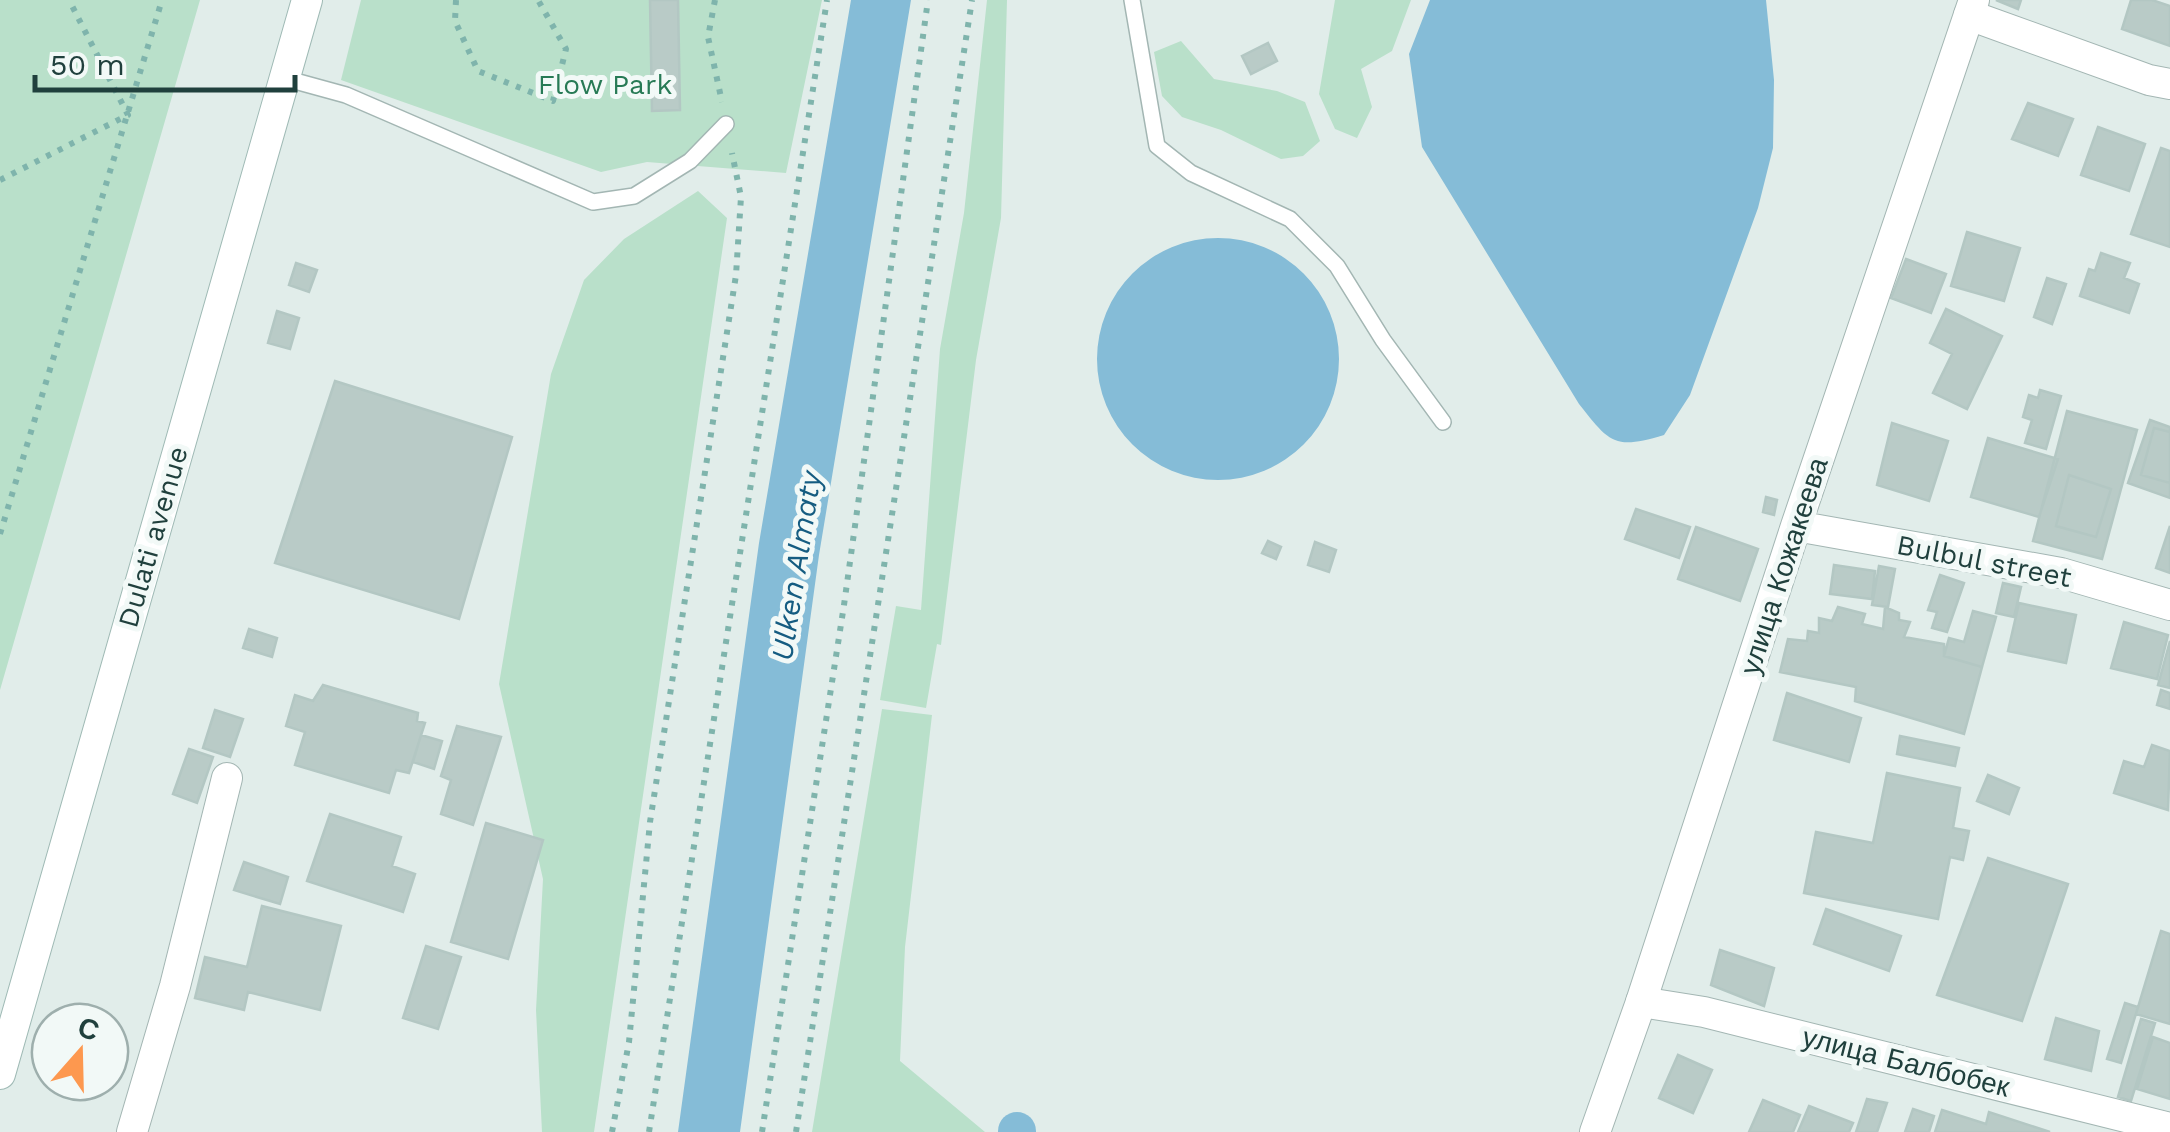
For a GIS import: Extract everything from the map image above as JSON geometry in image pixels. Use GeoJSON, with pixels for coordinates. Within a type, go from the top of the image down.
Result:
{"type":"FeatureCollection","features":[{"type":"Feature","properties":{"kind":"street","name":"Dulati avenue"},"geometry":{"type":"LineString","coordinates":[[0,1074],[306,0]]}},
{"type":"Feature","properties":{"kind":"street"},"geometry":{"type":"LineString","coordinates":[[1971,7],[2149,80],[2170,84]]}},
{"type":"Feature","properties":{"kind":"street","name":"улица Кожакеева"},"geometry":{"type":"LineString","coordinates":[[1595,1132],[1642,1002],[1796,526],[1971,7]]}},
{"type":"Feature","properties":{"kind":"street","name":"Bulbul street"},"geometry":{"type":"LineString","coordinates":[[1796,526],[2061,573],[2170,605]]}},
{"type":"Feature","properties":{"kind":"street"},"geometry":{"type":"LineString","coordinates":[[132,1132],[175,986],[227,778]]}},
{"type":"Feature","properties":{"kind":"street","name":"улица Балбобек"},"geometry":{"type":"LineString","coordinates":[[1642,1002],[1704,1012],[2170,1128]]}},
{"type":"Feature","properties":{"kind":"lane"},"geometry":{"type":"LineString","coordinates":[[1132,0],[1157,146],[1190,173],[1290,219],[1337,266],[1383,340],[1443,422]]}},
{"type":"Feature","properties":{"kind":"lane"},"geometry":{"type":"LineString","coordinates":[[284,78],[346,94],[593,202],[634,196],[690,161],[726,124]]}},
{"type":"Feature","properties":{"kind":"path"},"geometry":{"type":"LineString","coordinates":[[69,0],[128,115]]}},
{"type":"Feature","properties":{"kind":"path"},"geometry":{"type":"LineString","coordinates":[[0,534],[162,0]]}},
{"type":"Feature","properties":{"kind":"path"},"geometry":{"type":"LineString","coordinates":[[456,0],[455,21],[478,71],[553,101],[566,49],[538,0]]}},
{"type":"Feature","properties":{"kind":"path"},"geometry":{"type":"LineString","coordinates":[[612,1132],[629,1042],[653,802],[736,275],[741,196],[708,37],[715,0]]}},
{"type":"Feature","properties":{"kind":"path"},"geometry":{"type":"LineString","coordinates":[[650,1132],[826,0]]}},
{"type":"Feature","properties":{"kind":"path"},"geometry":{"type":"LineString","coordinates":[[762,1132],[844,605],[928,0]]}},
{"type":"Feature","properties":{"kind":"path"},"geometry":{"type":"LineString","coordinates":[[796,1132],[972,0]]}},
{"type":"Feature","properties":{"kind":"path"},"geometry":{"type":"LineString","coordinates":[[0,180],[128,115]]}},
{"type":"Feature","properties":{"kind":"green space"},"geometry":{"type":"Polygon","coordinates":[[[0,0],[200,0],[0,690],[0,0]]]}},
{"type":"Feature","properties":{"kind":"green space","name":"Flow Park"},"geometry":{"type":"Polygon","coordinates":[[[361,0],[822,0],[786,173],[647,162],[601,172],[341,80],[361,0]]]}},
{"type":"Feature","properties":{"kind":"green space"},"geometry":{"type":"Polygon","coordinates":[[[987,0],[1007,0],[1001,218],[976,360],[941,645],[937,644],[926,708],[880,700],[896,606],[921,610],[940,349],[964,213],[987,0]]]}},
{"type":"Feature","properties":{"kind":"green space"},"geometry":{"type":"Polygon","coordinates":[[[1335,0],[1411,0],[1392,51],[1361,69],[1372,107],[1357,138],[1335,129],[1319,94],[1335,0]]]}},
{"type":"Feature","properties":{"kind":"green space"},"geometry":{"type":"Polygon","coordinates":[[[1181,41],[1214,79],[1277,91],[1305,102],[1320,141],[1303,156],[1281,159],[1221,130],[1182,117],[1162,96],[1154,52],[1181,41]]]}},
{"type":"Feature","properties":{"kind":"green space"},"geometry":{"type":"Polygon","coordinates":[[[698,191],[727,218],[594,1132],[542,1132],[536,1010],[543,879],[499,684],[551,374],[584,280],[624,239],[698,191]]]}},
{"type":"Feature","properties":{"kind":"green space"},"geometry":{"type":"Polygon","coordinates":[[[882,709],[932,715],[905,947],[900,1061],[985,1132],[812,1132],[882,709]]]}},
{"type":"Feature","properties":{"kind":"water","name":"Ulken Almaty"},"geometry":{"type":"Polygon","coordinates":[[[851,0],[911,0],[819,555],[740,1132],[678,1132],[759,543],[851,0]]]}},
{"type":"Feature","properties":{"kind":"water"},"geometry":{"type":"Polygon","coordinates":[[[1430,0],[1766,0],[1774,80],[1773,148],[1758,208],[1690,395],[1664,435],[1634,442],[1614,440],[1579,404],[1422,147],[1409,54],[1430,0]]]}},
{"type":"Feature","properties":{"kind":"water"},"geometry":{"type":"Polygon","coordinates":[[[1218,238],[1264,247],[1304,273],[1330,313],[1339,359],[1330,405],[1304,445],[1264,471],[1218,480],[1172,471],[1132,445],[1106,405],[1097,359],[1106,313],[1132,273],[1172,247],[1218,238]]]}},
{"type":"Feature","properties":{"kind":"building"},"geometry":{"type":"Polygon","coordinates":[[[650,0],[678,0],[680,110],[652,111],[650,0]]]}},
{"type":"Feature","properties":{"kind":"building"},"geometry":{"type":"Polygon","coordinates":[[[1996,0],[2021,0],[2018,9],[1996,0]]]}},
{"type":"Feature","properties":{"kind":"building"},"geometry":{"type":"Polygon","coordinates":[[[2131,0],[2152,0],[2170,6],[2170,46],[2122,29],[2131,0]]]}},
{"type":"Feature","properties":{"kind":"building"},"geometry":{"type":"Polygon","coordinates":[[[1268,43],[1277,61],[1251,74],[1242,56],[1268,43]]]}},
{"type":"Feature","properties":{"kind":"building"},"geometry":{"type":"Polygon","coordinates":[[[2028,103],[2073,119],[2058,156],[2012,139],[2028,103]]]}},
{"type":"Feature","properties":{"kind":"building"},"geometry":{"type":"Polygon","coordinates":[[[2098,127],[2145,144],[2129,191],[2081,175],[2098,127]]]}},
{"type":"Feature","properties":{"kind":"building"},"geometry":{"type":"Polygon","coordinates":[[[2161,148],[2170,151],[2170,247],[2131,234],[2161,148]]]}},
{"type":"Feature","properties":{"kind":"building"},"geometry":{"type":"Polygon","coordinates":[[[1967,232],[2020,248],[2004,301],[1951,286],[1967,232]]]}},
{"type":"Feature","properties":{"kind":"building"},"geometry":{"type":"Polygon","coordinates":[[[2101,253],[2130,263],[2124,278],[2139,284],[2129,313],[2080,296],[2089,269],[2095,271],[2101,253]]]}},
{"type":"Feature","properties":{"kind":"building"},"geometry":{"type":"Polygon","coordinates":[[[1906,259],[1946,274],[1931,313],[1891,298],[1906,259]]]}},
{"type":"Feature","properties":{"kind":"building"},"geometry":{"type":"Polygon","coordinates":[[[296,263],[317,270],[309,292],[289,285],[296,263]]]}},
{"type":"Feature","properties":{"kind":"building"},"geometry":{"type":"Polygon","coordinates":[[[2047,278],[2066,284],[2052,324],[2034,317],[2047,278]]]}},
{"type":"Feature","properties":{"kind":"building"},"geometry":{"type":"Polygon","coordinates":[[[1946,309],[2002,336],[1967,409],[1933,393],[1952,354],[1930,343],[1946,309]]]}},
{"type":"Feature","properties":{"kind":"building"},"geometry":{"type":"Polygon","coordinates":[[[277,311],[299,318],[290,349],[268,343],[277,311]]]}},
{"type":"Feature","properties":{"kind":"building"},"geometry":{"type":"Polygon","coordinates":[[[335,381],[512,437],[459,619],[275,563],[335,381]]]}},
{"type":"Feature","properties":{"kind":"building"},"geometry":{"type":"Polygon","coordinates":[[[2040,390],[2061,396],[2046,449],[2025,443],[2032,420],[2023,417],[2029,395],[2038,398],[2040,390]]]}},
{"type":"Feature","properties":{"kind":"building"},"geometry":{"type":"Polygon","coordinates":[[[2067,411],[2137,430],[2102,559],[2033,541],[2067,411]]]}},
{"type":"Feature","properties":{"kind":"building"},"geometry":{"type":"Polygon","coordinates":[[[2150,420],[2170,427],[2170,498],[2128,483],[2150,420]]]}},
{"type":"Feature","properties":{"kind":"building"},"geometry":{"type":"Polygon","coordinates":[[[1892,423],[1948,441],[1929,501],[1877,485],[1892,423]]]}},
{"type":"Feature","properties":{"kind":"building"},"geometry":{"type":"Polygon","coordinates":[[[2154,428],[2170,432],[2170,483],[2141,475],[2154,428]]]}},
{"type":"Feature","properties":{"kind":"building"},"geometry":{"type":"Polygon","coordinates":[[[1988,438],[2058,459],[2039,517],[1971,497],[1988,438]]]}},
{"type":"Feature","properties":{"kind":"building"},"geometry":{"type":"Polygon","coordinates":[[[2069,475],[2111,489],[2096,537],[2056,526],[2069,475]]]}},
{"type":"Feature","properties":{"kind":"building"},"geometry":{"type":"Polygon","coordinates":[[[1766,497],[1777,500],[1774,515],[1763,512],[1766,497]]]}},
{"type":"Feature","properties":{"kind":"building"},"geometry":{"type":"Polygon","coordinates":[[[1636,509],[1690,527],[1679,558],[1625,539],[1636,509]]]}},
{"type":"Feature","properties":{"kind":"building"},"geometry":{"type":"Polygon","coordinates":[[[2170,526],[2170,573],[2156,568],[2170,526]]]}},
{"type":"Feature","properties":{"kind":"building"},"geometry":{"type":"Polygon","coordinates":[[[1696,527],[1758,549],[1740,601],[1678,579],[1696,527]]]}},
{"type":"Feature","properties":{"kind":"building"},"geometry":{"type":"Polygon","coordinates":[[[1268,541],[1281,547],[1276,559],[1262,553],[1268,541]]]}},
{"type":"Feature","properties":{"kind":"building"},"geometry":{"type":"Polygon","coordinates":[[[1315,542],[1336,550],[1329,572],[1308,565],[1315,542]]]}},
{"type":"Feature","properties":{"kind":"building"},"geometry":{"type":"Polygon","coordinates":[[[1834,565],[1875,571],[1872,599],[1830,594],[1834,565]]]}},
{"type":"Feature","properties":{"kind":"building"},"geometry":{"type":"Polygon","coordinates":[[[1879,566],[1895,569],[1888,607],[1872,605],[1879,566]]]}},
{"type":"Feature","properties":{"kind":"building"},"geometry":{"type":"Polygon","coordinates":[[[1940,575],[1964,583],[1947,632],[1932,628],[1937,612],[1928,610],[1940,575]]]}},
{"type":"Feature","properties":{"kind":"building"},"geometry":{"type":"Polygon","coordinates":[[[2003,583],[2021,587],[2014,617],[1996,613],[2003,583]]]}},
{"type":"Feature","properties":{"kind":"building"},"geometry":{"type":"Polygon","coordinates":[[[2019,603],[2076,615],[2066,663],[2008,651],[2019,603]]]}},
{"type":"Feature","properties":{"kind":"building"},"geometry":{"type":"Polygon","coordinates":[[[1838,607],[1865,614],[1862,624],[1883,629],[1885,607],[1899,613],[1899,620],[1910,622],[1904,637],[1944,644],[1944,656],[1982,667],[1964,734],[1855,701],[1856,687],[1780,672],[1788,639],[1807,641],[1808,631],[1819,633],[1819,618],[1832,621],[1838,607]]]}},
{"type":"Feature","properties":{"kind":"building"},"geometry":{"type":"Polygon","coordinates":[[[1973,611],[1996,617],[1982,667],[1944,656],[1949,638],[1964,642],[1973,611]]]}},
{"type":"Feature","properties":{"kind":"building"},"geometry":{"type":"Polygon","coordinates":[[[2124,622],[2168,635],[2157,679],[2111,668],[2124,622]]]}},
{"type":"Feature","properties":{"kind":"building"},"geometry":{"type":"Polygon","coordinates":[[[249,629],[277,638],[272,657],[243,648],[249,629]]]}},
{"type":"Feature","properties":{"kind":"building"},"geometry":{"type":"Polygon","coordinates":[[[2170,641],[2170,688],[2158,685],[2170,641]]]}},
{"type":"Feature","properties":{"kind":"building"},"geometry":{"type":"Polygon","coordinates":[[[323,685],[418,713],[417,721],[425,723],[409,773],[396,770],[389,793],[295,765],[305,732],[286,726],[295,695],[313,701],[323,685]]]}},
{"type":"Feature","properties":{"kind":"building"},"geometry":{"type":"Polygon","coordinates":[[[2161,690],[2170,693],[2170,709],[2157,705],[2161,690]]]}},
{"type":"Feature","properties":{"kind":"building"},"geometry":{"type":"Polygon","coordinates":[[[1787,693],[1861,718],[1849,762],[1774,740],[1787,693]]]}},
{"type":"Feature","properties":{"kind":"building"},"geometry":{"type":"Polygon","coordinates":[[[215,710],[243,719],[230,757],[203,748],[215,710]]]}},
{"type":"Feature","properties":{"kind":"building"},"geometry":{"type":"Polygon","coordinates":[[[457,726],[501,737],[473,825],[441,814],[451,780],[441,776],[457,726]]]}},
{"type":"Feature","properties":{"kind":"building"},"geometry":{"type":"Polygon","coordinates":[[[421,735],[442,741],[434,769],[413,762],[421,735]]]}},
{"type":"Feature","properties":{"kind":"building"},"geometry":{"type":"Polygon","coordinates":[[[1900,736],[1959,748],[1955,766],[1897,754],[1900,736]]]}},
{"type":"Feature","properties":{"kind":"building"},"geometry":{"type":"Polygon","coordinates":[[[2152,745],[2170,751],[2168,810],[2114,793],[2124,761],[2144,767],[2152,745]]]}},
{"type":"Feature","properties":{"kind":"building"},"geometry":{"type":"Polygon","coordinates":[[[189,749],[213,757],[197,803],[173,794],[189,749]]]}},
{"type":"Feature","properties":{"kind":"building"},"geometry":{"type":"Polygon","coordinates":[[[1887,773],[1960,788],[1953,828],[1969,831],[1963,860],[1950,857],[1938,919],[1804,893],[1816,832],[1873,843],[1887,773]]]}},
{"type":"Feature","properties":{"kind":"building"},"geometry":{"type":"Polygon","coordinates":[[[1988,775],[2019,788],[2009,814],[1977,801],[1988,775]]]}},
{"type":"Feature","properties":{"kind":"building"},"geometry":{"type":"Polygon","coordinates":[[[330,814],[401,837],[392,866],[415,874],[403,912],[307,881],[330,814]]]}},
{"type":"Feature","properties":{"kind":"building"},"geometry":{"type":"Polygon","coordinates":[[[486,823],[543,840],[508,959],[451,942],[486,823]]]}},
{"type":"Feature","properties":{"kind":"building"},"geometry":{"type":"Polygon","coordinates":[[[1988,858],[2068,884],[2022,1021],[1937,995],[1988,858]]]}},
{"type":"Feature","properties":{"kind":"building"},"geometry":{"type":"Polygon","coordinates":[[[244,862],[288,877],[280,904],[234,890],[244,862]]]}},
{"type":"Feature","properties":{"kind":"building"},"geometry":{"type":"Polygon","coordinates":[[[262,906],[341,926],[320,1010],[248,992],[244,1010],[195,998],[205,957],[247,967],[262,906]]]}},
{"type":"Feature","properties":{"kind":"building"},"geometry":{"type":"Polygon","coordinates":[[[1826,909],[1901,936],[1889,971],[1814,944],[1826,909]]]}},
{"type":"Feature","properties":{"kind":"building"},"geometry":{"type":"Polygon","coordinates":[[[2161,931],[2170,934],[2170,1024],[2136,1014],[2161,931]]]}},
{"type":"Feature","properties":{"kind":"building"},"geometry":{"type":"Polygon","coordinates":[[[426,946],[461,957],[438,1029],[403,1018],[426,946]]]}},
{"type":"Feature","properties":{"kind":"building"},"geometry":{"type":"Polygon","coordinates":[[[1720,950],[1774,968],[1764,1006],[1711,985],[1720,950]]]}},
{"type":"Feature","properties":{"kind":"building"},"geometry":{"type":"Polygon","coordinates":[[[2125,1003],[2138,1007],[2121,1063],[2107,1059],[2125,1003]]]}},
{"type":"Feature","properties":{"kind":"building"},"geometry":{"type":"Polygon","coordinates":[[[2056,1018],[2099,1031],[2091,1071],[2045,1059],[2056,1018]]]}},
{"type":"Feature","properties":{"kind":"building"},"geometry":{"type":"Polygon","coordinates":[[[2141,1019],[2155,1023],[2131,1101],[2118,1097],[2141,1019]]]}},
{"type":"Feature","properties":{"kind":"building"},"geometry":{"type":"Polygon","coordinates":[[[2153,1037],[2170,1043],[2170,1099],[2137,1089],[2153,1037]]]}},
{"type":"Feature","properties":{"kind":"building"},"geometry":{"type":"Polygon","coordinates":[[[1678,1055],[1712,1070],[1693,1113],[1659,1098],[1678,1055]]]}},
{"type":"Feature","properties":{"kind":"building"},"geometry":{"type":"Polygon","coordinates":[[[1867,1099],[1887,1103],[1877,1132],[1856,1132],[1867,1099]]]}},
{"type":"Feature","properties":{"kind":"building"},"geometry":{"type":"Polygon","coordinates":[[[1763,1100],[1800,1115],[1793,1132],[1749,1132],[1763,1100]]]}},
{"type":"Feature","properties":{"kind":"building"},"geometry":{"type":"Polygon","coordinates":[[[1809,1106],[1853,1123],[1849,1132],[1798,1132],[1809,1106]]]}},
{"type":"Feature","properties":{"kind":"building"},"geometry":{"type":"Polygon","coordinates":[[[1913,1109],[1934,1116],[1929,1132],[1905,1132],[1913,1109]]]}},
{"type":"Feature","properties":{"kind":"building"},"geometry":{"type":"Polygon","coordinates":[[[1942,1110],[1986,1124],[1989,1112],[2050,1132],[1935,1132],[1942,1110]]]}}]}
